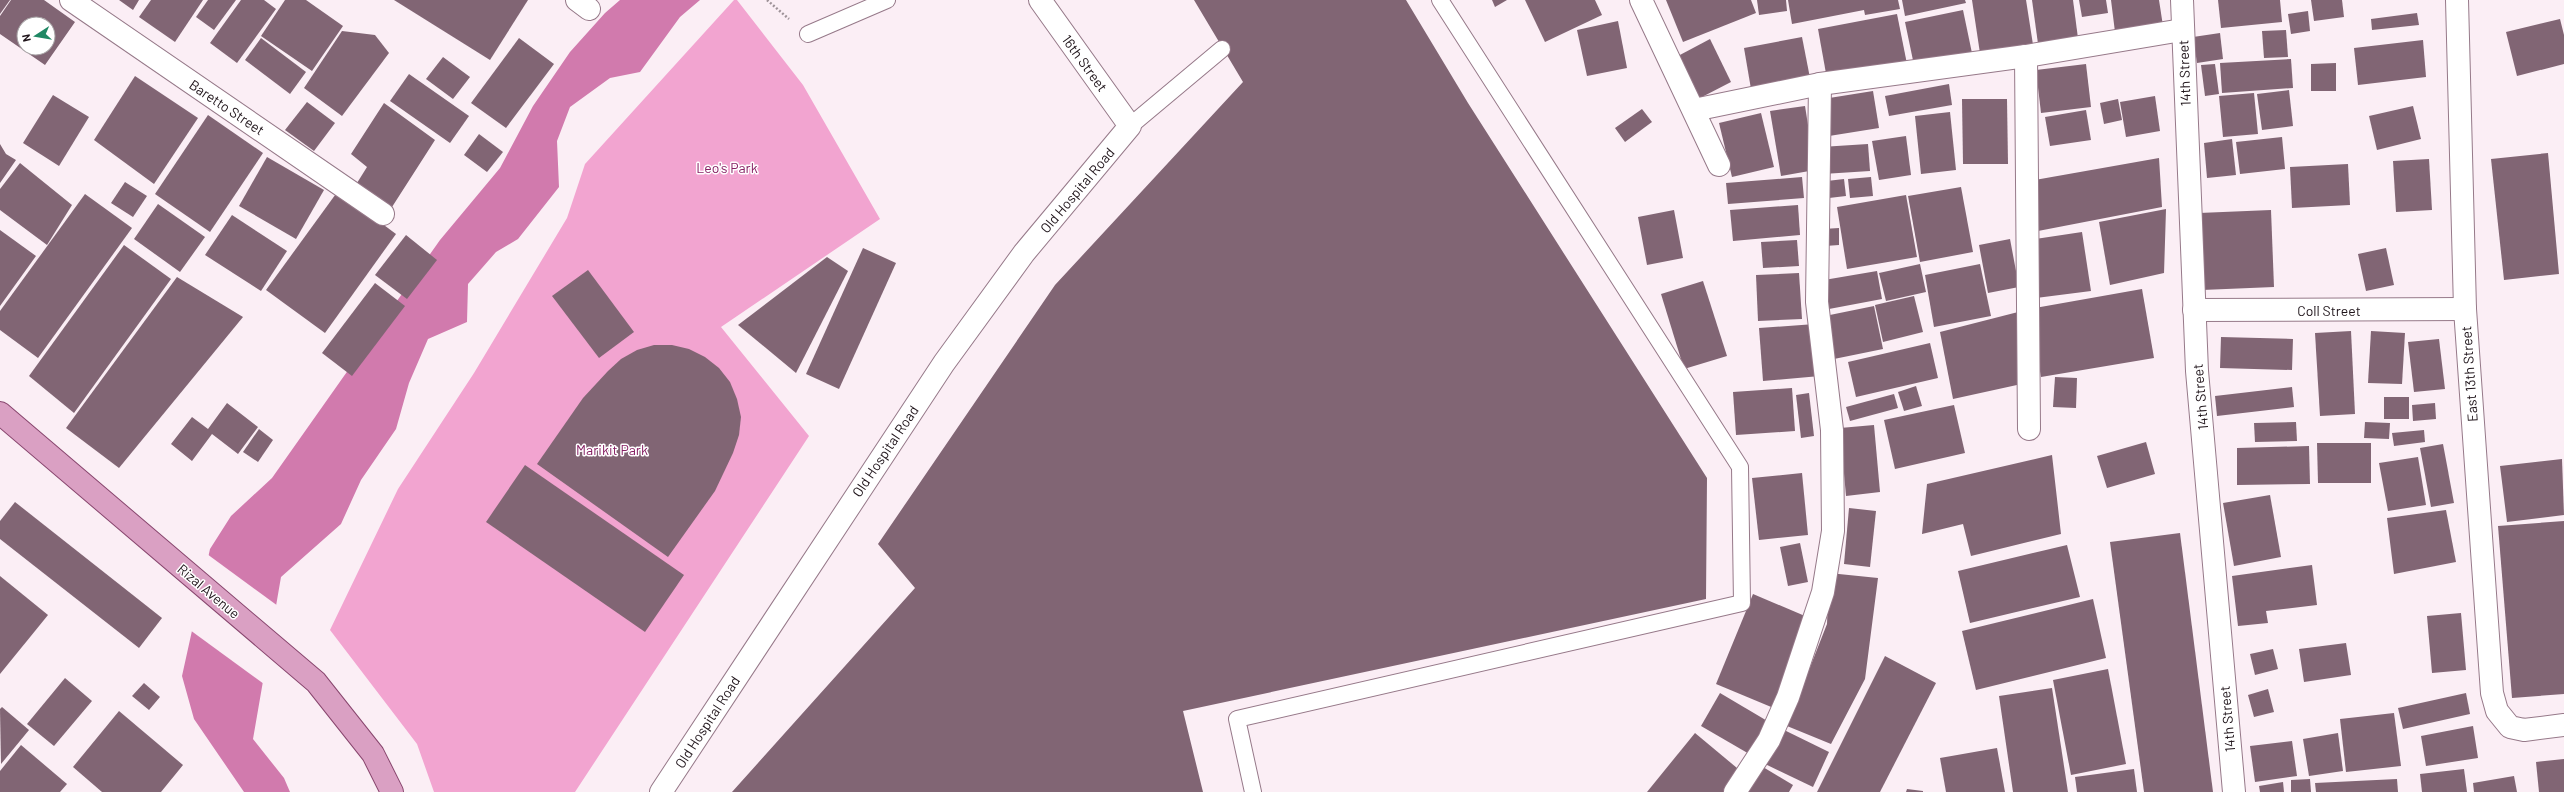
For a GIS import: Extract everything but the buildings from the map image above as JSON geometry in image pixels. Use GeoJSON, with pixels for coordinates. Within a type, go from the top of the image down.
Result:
{"type":"FeatureCollection","features":[{"type":"Feature","properties":{"kind":"main road","name":"Rizal Avenue"},"geometry":{"type":"LineString","coordinates":[[0,413],[316,682],[373,754],[392,792]]}},
{"type":"Feature","properties":{"kind":"street","name":"Baretto Street"},"geometry":{"type":"LineString","coordinates":[[71,0],[383,214]]}},
{"type":"Feature","properties":{"kind":"street","name":"16th Street"},"geometry":{"type":"LineString","coordinates":[[1040,0],[1130,126]]}},
{"type":"Feature","properties":{"kind":"street"},"geometry":{"type":"LineString","coordinates":[[1641,0],[1719,165]]}},
{"type":"Feature","properties":{"kind":"street","name":"14th Street"},"geometry":{"type":"LineString","coordinates":[[2182,0],[2182,30],[2197,371],[2234,792]]}},
{"type":"Feature","properties":{"kind":"street","name":"East 13th Street"},"geometry":{"type":"LineString","coordinates":[[2456,0],[2465,309],[2492,692],[2497,711],[2503,722],[2510,727],[2524,730],[2564,725]]}},
{"type":"Feature","properties":{"kind":"street"},"geometry":{"type":"LineString","coordinates":[[1694,110],[1820,84],[2026,56],[2182,30]]}},
{"type":"Feature","properties":{"kind":"street"},"geometry":{"type":"LineString","coordinates":[[2026,56],[2028,429]]}},
{"type":"Feature","properties":{"kind":"street"},"geometry":{"type":"LineString","coordinates":[[1735,792],[1769,740],[1788,697],[1823,592],[1833,531],[1832,430],[1817,302],[1820,84]]}},
{"type":"Feature","properties":{"kind":"street","name":"Old Hospital Road"},"geometry":{"type":"LineString","coordinates":[[661,792],[944,363],[1024,253],[1130,126]]}},
{"type":"Feature","properties":{"kind":"street","name":"Coll Street"},"geometry":{"type":"LineString","coordinates":[[2194,310],[2465,309]]}},
{"type":"Feature","properties":{"kind":"lane"},"geometry":{"type":"LineString","coordinates":[[808,34],[887,0]]}},
{"type":"Feature","properties":{"kind":"lane"},"geometry":{"type":"LineString","coordinates":[[1253,792],[1238,719],[1742,602],[1740,467],[1440,0]]}},
{"type":"Feature","properties":{"kind":"lane"},"geometry":{"type":"LineString","coordinates":[[1130,126],[1222,49]]}},
{"type":"Feature","properties":{"kind":"path"},"geometry":{"type":"LineString","coordinates":[[766,0],[808,34]]}},
{"type":"Feature","properties":{"kind":"green space","name":"Marikit Park"},"geometry":{"type":"Polygon","coordinates":[[[734,0],[737,0],[803,85],[880,219],[721,327],[809,436],[575,792],[434,792],[417,744],[330,630],[398,489],[474,373],[567,218],[585,164],[734,0]]]}},
{"type":"Feature","properties":{"kind":"shaded area"},"geometry":{"type":"Polygon","coordinates":[[[620,0],[700,0],[680,17],[640,72],[610,78],[570,107],[557,141],[559,187],[518,239],[496,252],[468,284],[467,322],[428,339],[409,383],[396,429],[361,480],[341,524],[281,577],[253,739],[284,778],[290,792],[244,792],[194,719],[182,676],[210,549],[231,516],[272,478],[440,240],[500,168],[533,106],[570,52],[605,13],[620,0]]]}},
{"type":"Feature","properties":{"kind":"pier"},"geometry":{"type":"Polygon","coordinates":[[[207,554],[278,606],[264,684],[190,630],[207,554]]]}},
{"type":"Feature","properties":{"kind":"park label","name":"Leo's Park"},"geometry":{"type":"Point","coordinates":[727,167]}}]}
